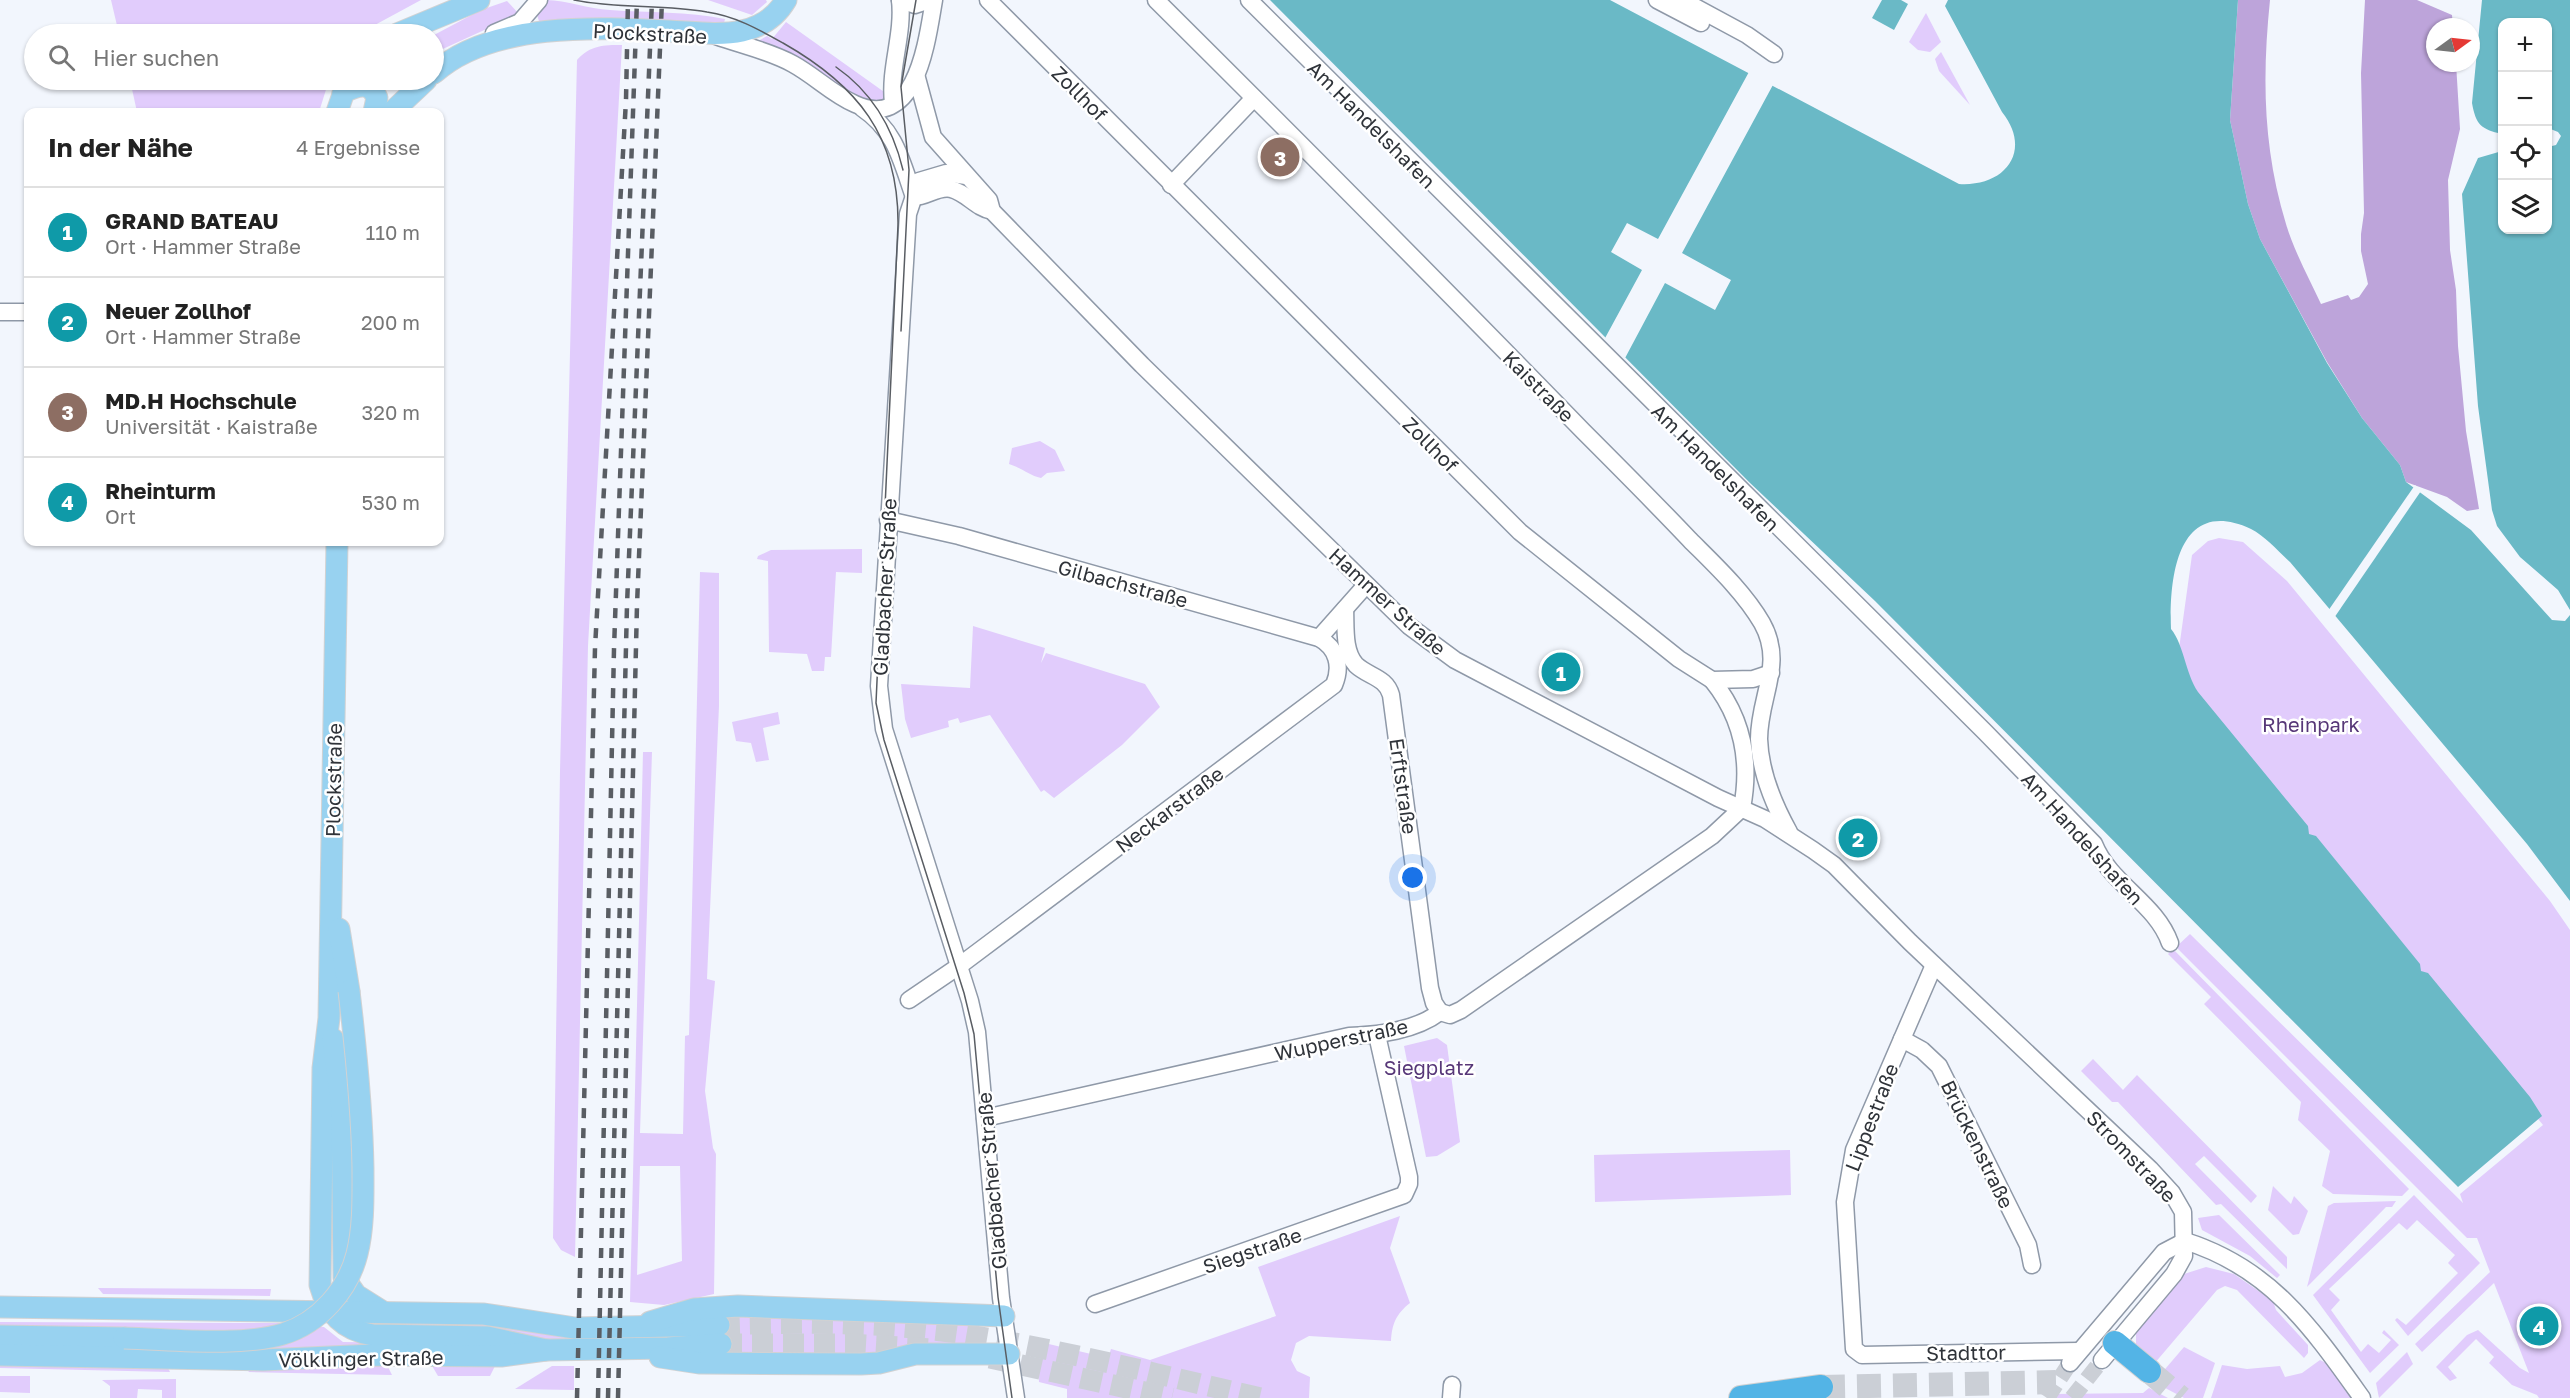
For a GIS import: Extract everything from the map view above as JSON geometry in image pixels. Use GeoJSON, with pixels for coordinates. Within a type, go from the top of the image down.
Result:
{"type":"FeatureCollection","features":[{"type":"Feature","properties":{"kind":"highway"},"geometry":{"type":"LineString","coordinates":[[2108,1352],[2149,1371]]}},
{"type":"Feature","properties":{"kind":"highway"},"geometry":{"type":"LineString","coordinates":[[1741,1398],[1821,1387]]}},
{"type":"Feature","properties":{"kind":"main road"},"geometry":{"type":"LineString","coordinates":[[430,24],[479,0]]}},
{"type":"Feature","properties":{"kind":"main road"},"geometry":{"type":"LineString","coordinates":[[706,33],[731,33],[755,27],[773,17],[786,0]]}},
{"type":"Feature","properties":{"kind":"main road","name":"Plockstraße"},"geometry":{"type":"LineString","coordinates":[[444,67],[475,49],[505,40],[562,30],[706,33]]}},
{"type":"Feature","properties":{"kind":"main road"},"geometry":{"type":"LineString","coordinates":[[338,108],[344,90]]}},
{"type":"Feature","properties":{"kind":"main road"},"geometry":{"type":"LineString","coordinates":[[372,90],[377,98],[375,108]]}},
{"type":"Feature","properties":{"kind":"main road"},"geometry":{"type":"LineString","coordinates":[[396,108],[415,90]]}},
{"type":"Feature","properties":{"kind":"main road","name":"Plockstraße"},"geometry":{"type":"LineString","coordinates":[[320,1285],[322,1068],[329,1018],[337,546]]}},
{"type":"Feature","properties":{"kind":"main road"},"geometry":{"type":"LineString","coordinates":[[0,1336],[265,1338],[302,1326],[317,1316],[342,1288],[357,1254],[363,1194],[358,1072],[341,936],[331,903]]}},
{"type":"Feature","properties":{"kind":"main road","name":"Plockstraße"},"geometry":{"type":"LineString","coordinates":[[329,1018],[337,1060],[342,1109],[342,1269],[348,1285],[367,1304],[386,1314]]}},
{"type":"Feature","properties":{"kind":"main road"},"geometry":{"type":"LineString","coordinates":[[306,1310],[320,1285]]}},
{"type":"Feature","properties":{"kind":"main road"},"geometry":{"type":"LineString","coordinates":[[320,1285],[324,1301],[332,1313],[343,1325],[364,1334],[487,1337],[546,1350]]}},
{"type":"Feature","properties":{"kind":"main road"},"geometry":{"type":"LineString","coordinates":[[636,1328],[655,1319],[694,1309],[738,1306],[1004,1316]]}},
{"type":"Feature","properties":{"kind":"main road","name":"Völklinger Straße"},"geometry":{"type":"LineString","coordinates":[[0,1307],[484,1314],[575,1328],[636,1328],[720,1335],[636,1349],[546,1350],[501,1356],[374,1355],[263,1360],[0,1355]]}},
{"type":"Feature","properties":{"kind":"main road"},"geometry":{"type":"LineString","coordinates":[[636,1349],[665,1358],[699,1363],[861,1364],[879,1363],[915,1354],[1009,1354]]}},
{"type":"Feature","properties":{"kind":"street"},"geometry":{"type":"LineString","coordinates":[[475,49],[494,32],[520,22],[539,0]]}},
{"type":"Feature","properties":{"kind":"street"},"geometry":{"type":"LineString","coordinates":[[858,106],[873,109],[893,103],[906,94],[917,78],[932,0],[915,5],[900,0],[900,16],[891,75],[893,103]]}},
{"type":"Feature","properties":{"kind":"street","name":"Zollhof"},"geometry":{"type":"LineString","coordinates":[[988,0],[1520,532],[1679,659],[1712,680],[1729,703],[1740,730],[1746,776],[1742,808]]}},
{"type":"Feature","properties":{"kind":"street","name":"Kaistraße"},"geometry":{"type":"LineString","coordinates":[[1156,0],[1717,567],[1746,602],[1766,631],[1772,650],[1771,673],[1763,703],[1759,741],[1764,770],[1789,832]]}},
{"type":"Feature","properties":{"kind":"street","name":"Am Handelshafen"},"geometry":{"type":"LineString","coordinates":[[1249,0],[1993,740],[2094,844],[2101,861],[2164,927],[2170,944]]}},
{"type":"Feature","properties":{"kind":"street"},"geometry":{"type":"LineString","coordinates":[[1657,0],[1720,33]]}},
{"type":"Feature","properties":{"kind":"street"},"geometry":{"type":"LineString","coordinates":[[1682,0],[1748,35],[1774,54],[1736,42]]}},
{"type":"Feature","properties":{"kind":"street","name":"Plockstraße"},"geometry":{"type":"LineString","coordinates":[[706,33],[779,57],[858,106]]}},
{"type":"Feature","properties":{"kind":"street","name":"Hammer Straße"},"geometry":{"type":"LineString","coordinates":[[917,78],[933,137],[989,200],[992,212]]}},
{"type":"Feature","properties":{"kind":"street"},"geometry":{"type":"LineString","coordinates":[[1171,185],[1254,98]]}},
{"type":"Feature","properties":{"kind":"street"},"geometry":{"type":"LineString","coordinates":[[858,106],[879,120],[895,141],[914,197]]}},
{"type":"Feature","properties":{"kind":"street"},"geometry":{"type":"LineString","coordinates":[[914,197],[916,186],[927,177],[951,173],[966,176]]}},
{"type":"Feature","properties":{"kind":"street","name":"Hammer Straße"},"geometry":{"type":"LineString","coordinates":[[914,197],[950,189],[964,194],[982,209],[992,212],[1142,365],[1409,626],[1455,660],[1789,832],[1834,865],[1934,964]]}},
{"type":"Feature","properties":{"kind":"street","name":"Gladbacher Straße"},"geometry":{"type":"LineString","coordinates":[[914,197],[907,223],[888,520],[880,705],[884,729],[959,966],[977,1032],[1004,1316],[1016,1398]]}},
{"type":"Feature","properties":{"kind":"street"},"geometry":{"type":"LineString","coordinates":[[0,312],[24,312]]}},
{"type":"Feature","properties":{"kind":"street","name":"Gilbachstraße"},"geometry":{"type":"LineString","coordinates":[[888,520],[959,536],[1319,638]]}},
{"type":"Feature","properties":{"kind":"street"},"geometry":{"type":"LineString","coordinates":[[1319,638],[1366,585]]}},
{"type":"Feature","properties":{"kind":"street","name":"Erftstraße"},"geometry":{"type":"LineString","coordinates":[[1345,609],[1346,634],[1352,659],[1360,668],[1385,682],[1391,696],[1430,988],[1434,1004],[1440,1012]]}},
{"type":"Feature","properties":{"kind":"street","name":"Neckarstraße"},"geometry":{"type":"LineString","coordinates":[[959,966],[1334,685],[1337,677],[1337,659],[1328,643],[1319,638]]}},
{"type":"Feature","properties":{"kind":"street"},"geometry":{"type":"LineString","coordinates":[[1712,680],[1753,679],[1771,673]]}},
{"type":"Feature","properties":{"kind":"street","name":"Wupperstraße"},"geometry":{"type":"LineString","coordinates":[[985,1118],[1349,1036],[1377,1035],[1428,1021],[1440,1012],[1450,1015],[1461,1010],[1712,836],[1742,808]]}},
{"type":"Feature","properties":{"kind":"street","name":"Lippestraße"},"geometry":{"type":"LineString","coordinates":[[1854,1349],[1845,1202],[1848,1176],[1854,1150],[1934,964]]}},
{"type":"Feature","properties":{"kind":"street","name":"Stromstraße"},"geometry":{"type":"LineString","coordinates":[[1934,964],[2144,1163],[2172,1193],[2183,1212],[2185,1241]]}},
{"type":"Feature","properties":{"kind":"street"},"geometry":{"type":"LineString","coordinates":[[909,1000],[959,966]]}},
{"type":"Feature","properties":{"kind":"street","name":"Siegstraße"},"geometry":{"type":"LineString","coordinates":[[1095,1305],[1400,1198],[1407,1191],[1409,1177],[1377,1035]]}},
{"type":"Feature","properties":{"kind":"street","name":"Brückenstraße"},"geometry":{"type":"LineString","coordinates":[[1902,1039],[1922,1050],[1939,1066],[2028,1245],[2032,1265]]}},
{"type":"Feature","properties":{"kind":"street"},"geometry":{"type":"LineString","coordinates":[[2108,1352],[2181,1264],[2185,1241]]}},
{"type":"Feature","properties":{"kind":"street"},"geometry":{"type":"LineString","coordinates":[[2078,1353],[2164,1252],[2185,1241]]}},
{"type":"Feature","properties":{"kind":"street"},"geometry":{"type":"LineString","coordinates":[[2185,1241],[2238,1263],[2283,1298],[2326,1348],[2362,1398]]}},
{"type":"Feature","properties":{"kind":"street","name":"Stadttor"},"geometry":{"type":"LineString","coordinates":[[1854,1349],[1862,1355],[2018,1351],[2078,1353],[2098,1342],[2108,1352]]}},
{"type":"Feature","properties":{"kind":"green space"},"geometry":{"type":"Polygon","coordinates":[[[111,0],[421,0],[377,24],[117,24],[111,0]]]}},
{"type":"Feature","properties":{"kind":"green space"},"geometry":{"type":"Polygon","coordinates":[[[546,0],[602,9],[682,13],[725,19],[724,23],[540,24],[537,15],[546,0]]]}},
{"type":"Feature","properties":{"kind":"green space"},"geometry":{"type":"Polygon","coordinates":[[[708,0],[766,0],[767,2],[752,15],[708,0]]]}},
{"type":"Feature","properties":{"kind":"green space"},"geometry":{"type":"Polygon","coordinates":[[[507,1],[519,14],[444,48],[444,30],[481,10],[507,1]]]}},
{"type":"Feature","properties":{"kind":"green space"},"geometry":{"type":"Polygon","coordinates":[[[1926,13],[1941,42],[1930,52],[1918,50],[1909,42],[1926,13]]]}},
{"type":"Feature","properties":{"kind":"green space"},"geometry":{"type":"Polygon","coordinates":[[[786,22],[887,94],[888,99],[876,102],[861,101],[758,41],[767,36],[772,39],[786,22]]]}},
{"type":"Feature","properties":{"kind":"green space"},"geometry":{"type":"Polygon","coordinates":[[[622,45],[588,646],[575,1257],[561,1250],[553,1238],[560,771],[577,60],[587,51],[598,47],[622,45]]]}},
{"type":"Feature","properties":{"kind":"green space"},"geometry":{"type":"Polygon","coordinates":[[[1941,52],[1970,105],[1939,71],[1935,59],[1941,52]]]}},
{"type":"Feature","properties":{"kind":"green space"},"geometry":{"type":"Polygon","coordinates":[[[132,90],[326,90],[320,108],[136,108],[132,90]]]}},
{"type":"Feature","properties":{"kind":"green space"},"geometry":{"type":"Polygon","coordinates":[[[1040,441],[1055,450],[1065,471],[1047,473],[1041,478],[1009,464],[1012,448],[1040,441]]]}},
{"type":"Feature","properties":{"kind":"green space","name":"Rheinpark"},"geometry":{"type":"Polygon","coordinates":[[[2219,538],[2243,542],[2287,581],[2550,901],[2570,930],[2570,1398],[2539,1398],[2537,1395],[2512,1385],[2489,1363],[2494,1357],[2476,1339],[2448,1367],[2457,1378],[2450,1381],[2436,1367],[2467,1335],[2478,1330],[2520,1368],[2529,1373],[2494,1283],[2422,1352],[2415,1344],[2490,1272],[2477,1238],[2467,1238],[2176,947],[2190,934],[2463,1203],[2460,1194],[2543,1125],[2190,691],[2177,663],[2192,555],[2208,541],[2219,538]]]}},
{"type":"Feature","properties":{"kind":"green space"},"geometry":{"type":"Polygon","coordinates":[[[862,549],[862,573],[836,572],[831,657],[825,657],[824,671],[812,671],[807,654],[769,652],[768,561],[757,559],[758,556],[771,550],[862,549]]]}},
{"type":"Feature","properties":{"kind":"green space"},"geometry":{"type":"Polygon","coordinates":[[[700,572],[719,573],[719,706],[707,979],[715,981],[705,1091],[713,1148],[716,1154],[714,1294],[664,1305],[630,1302],[643,752],[652,752],[640,1133],[683,1134],[685,1036],[689,1035],[700,572]],[[640,1166],[637,1275],[682,1261],[680,1166],[640,1166]]]}},
{"type":"Feature","properties":{"kind":"green space"},"geometry":{"type":"Polygon","coordinates":[[[973,626],[1045,648],[1041,663],[1046,653],[1145,684],[1160,707],[1122,745],[1054,798],[1044,790],[1041,792],[990,715],[960,723],[958,718],[948,721],[949,727],[911,738],[905,719],[901,684],[970,688],[973,626]]]}},
{"type":"Feature","properties":{"kind":"green space"},"geometry":{"type":"Polygon","coordinates":[[[778,712],[780,724],[763,728],[769,760],[756,762],[751,743],[736,741],[732,722],[778,712]]]}},
{"type":"Feature","properties":{"kind":"green space"},"geometry":{"type":"Polygon","coordinates":[[[2173,949],[2409,1189],[2402,1196],[2333,1194],[2322,1186],[2330,1151],[2298,1120],[2301,1102],[2204,1004],[2211,997],[2168,954],[2173,949]]]}},
{"type":"Feature","properties":{"kind":"green space","name":"Siegplatz"},"geometry":{"type":"Polygon","coordinates":[[[1437,1038],[1447,1045],[1460,1142],[1437,1156],[1426,1157],[1404,1046],[1437,1038]]]}},
{"type":"Feature","properties":{"kind":"green space"},"geometry":{"type":"Polygon","coordinates":[[[2093,1059],[2123,1090],[2137,1075],[2257,1196],[2251,1203],[2204,1156],[2195,1164],[2287,1257],[2287,1269],[2221,1204],[2216,1205],[2118,1102],[2112,1102],[2081,1071],[2093,1059]]]}},
{"type":"Feature","properties":{"kind":"green space"},"geometry":{"type":"Polygon","coordinates":[[[1790,1150],[1791,1195],[1595,1202],[1594,1155],[1790,1150]]]}},
{"type":"Feature","properties":{"kind":"green space"},"geometry":{"type":"Polygon","coordinates":[[[2273,1186],[2291,1204],[2294,1196],[2308,1211],[2299,1234],[2293,1235],[2268,1210],[2273,1186]]]}},
{"type":"Feature","properties":{"kind":"green space"},"geometry":{"type":"Polygon","coordinates":[[[2414,1195],[2480,1263],[2408,1336],[2395,1320],[2397,1318],[2406,1325],[2458,1273],[2448,1263],[2455,1255],[2417,1220],[2407,1230],[2399,1223],[2329,1289],[2340,1300],[2331,1310],[2361,1352],[2368,1344],[2379,1353],[2391,1340],[2382,1333],[2384,1330],[2399,1345],[2370,1373],[2313,1295],[2414,1195]]]}},
{"type":"Feature","properties":{"kind":"green space"},"geometry":{"type":"Polygon","coordinates":[[[2396,1201],[2392,1207],[2386,1207],[2307,1287],[2328,1206],[2334,1203],[2396,1201]]]}},
{"type":"Feature","properties":{"kind":"green space"},"geometry":{"type":"Polygon","coordinates":[[[2219,1215],[2280,1275],[2277,1278],[2250,1256],[2202,1230],[2198,1218],[2219,1215]]]}},
{"type":"Feature","properties":{"kind":"green space"},"geometry":{"type":"Polygon","coordinates":[[[1400,1216],[1390,1248],[1410,1303],[1401,1311],[1396,1320],[1392,1329],[1391,1341],[1309,1336],[1296,1343],[1291,1360],[1297,1371],[1310,1377],[1309,1398],[1067,1398],[1067,1389],[1039,1382],[1036,1341],[1108,1358],[1111,1349],[1150,1360],[1276,1316],[1258,1267],[1400,1216]]]}},
{"type":"Feature","properties":{"kind":"green space"},"geometry":{"type":"Polygon","coordinates":[[[2206,1267],[2234,1274],[2273,1301],[2276,1310],[2308,1345],[2308,1353],[2304,1358],[2237,1290],[2225,1286],[2217,1290],[2154,1364],[2136,1348],[2136,1332],[2184,1274],[2206,1267]]]}},
{"type":"Feature","properties":{"kind":"green space"},"geometry":{"type":"Polygon","coordinates":[[[98,1288],[271,1289],[270,1296],[103,1294],[98,1288]]]}},
{"type":"Feature","properties":{"kind":"green space"},"geometry":{"type":"Polygon","coordinates":[[[718,1315],[970,1323],[974,1346],[873,1358],[721,1355],[718,1315]]]}},
{"type":"Feature","properties":{"kind":"green space"},"geometry":{"type":"Polygon","coordinates":[[[0,1322],[287,1323],[324,1327],[343,1342],[492,1344],[315,1352],[0,1342],[0,1322]]]}},
{"type":"Feature","properties":{"kind":"green space"},"geometry":{"type":"Polygon","coordinates":[[[384,1324],[487,1325],[573,1337],[573,1341],[383,1326],[384,1324]]]}},
{"type":"Feature","properties":{"kind":"green space"},"geometry":{"type":"Polygon","coordinates":[[[2184,1347],[2215,1363],[2203,1398],[2184,1398],[2154,1382],[2184,1347]]]}},
{"type":"Feature","properties":{"kind":"green space"},"geometry":{"type":"Polygon","coordinates":[[[2407,1352],[2413,1364],[2379,1398],[2376,1383],[2407,1352]]]}},
{"type":"Feature","properties":{"kind":"green space"},"geometry":{"type":"Polygon","coordinates":[[[2320,1360],[2328,1364],[2352,1398],[2211,1398],[2222,1365],[2247,1369],[2280,1366],[2285,1377],[2302,1373],[2320,1360]]]}},
{"type":"Feature","properties":{"kind":"green space"},"geometry":{"type":"Polygon","coordinates":[[[0,1362],[166,1364],[170,1372],[0,1368],[0,1362]]]}},
{"type":"Feature","properties":{"kind":"green space"},"geometry":{"type":"Polygon","coordinates":[[[386,1363],[392,1375],[248,1372],[254,1367],[386,1363]]]}},
{"type":"Feature","properties":{"kind":"green space"},"geometry":{"type":"Polygon","coordinates":[[[431,1364],[496,1364],[490,1376],[438,1376],[431,1364]]]}},
{"type":"Feature","properties":{"kind":"green space"},"geometry":{"type":"Polygon","coordinates":[[[552,1366],[574,1366],[574,1390],[515,1389],[552,1366]]]}},
{"type":"Feature","properties":{"kind":"green space"},"geometry":{"type":"Polygon","coordinates":[[[0,1376],[30,1376],[30,1393],[0,1392],[0,1376]]]}},
{"type":"Feature","properties":{"kind":"green space"},"geometry":{"type":"Polygon","coordinates":[[[176,1379],[176,1398],[162,1398],[162,1390],[138,1389],[137,1398],[110,1398],[110,1386],[102,1380],[176,1379]]]}},
{"type":"Feature","properties":{"kind":"green space"},"geometry":{"type":"Polygon","coordinates":[[[2149,1388],[2168,1398],[2050,1398],[2053,1394],[2143,1393],[2149,1388]]]}},
{"type":"Feature","properties":{"kind":"shaded area"},"geometry":{"type":"Polygon","coordinates":[[[2238,0],[2270,0],[2265,85],[2266,113],[2278,196],[2289,234],[2321,304],[2348,295],[2351,300],[2359,297],[2368,284],[2361,251],[2364,213],[2361,73],[2365,0],[2417,0],[2452,15],[2452,18],[2426,18],[2426,72],[2457,72],[2460,129],[2448,180],[2450,250],[2456,290],[2458,346],[2466,431],[2479,509],[2467,511],[2447,497],[2406,482],[2400,465],[2362,418],[2327,362],[2260,239],[2248,204],[2230,120],[2238,0]]]}},
{"type":"Feature","properties":{"kind":"water"},"geometry":{"type":"Polygon","coordinates":[[[1270,0],[1610,0],[1959,184],[1989,180],[2001,173],[2009,164],[2014,153],[2015,140],[2011,126],[1945,6],[1948,0],[2238,0],[2230,120],[2248,204],[2260,239],[2327,363],[2362,418],[2400,465],[2406,482],[2471,530],[2552,620],[2565,621],[2570,615],[2570,901],[2527,844],[2290,562],[2256,532],[2226,521],[2207,523],[2193,533],[2183,548],[2176,566],[2172,588],[2171,629],[2179,643],[2198,692],[2308,826],[2309,834],[2316,836],[2420,964],[2421,971],[2428,973],[2530,1097],[2542,1116],[2458,1187],[1875,601],[1749,482],[1270,0]]]}},
{"type":"Feature","properties":{"kind":"water"},"geometry":{"type":"Polygon","coordinates":[[[1882,0],[1901,0],[1908,4],[1894,30],[1872,18],[1882,0]]]}},
{"type":"Feature","properties":{"kind":"water"},"geometry":{"type":"Polygon","coordinates":[[[2482,0],[2570,0],[2570,610],[2558,590],[2520,557],[2497,526],[2492,510],[2478,406],[2462,194],[2478,158],[2498,152],[2498,234],[2552,234],[2552,146],[2556,145],[2561,136],[2552,130],[2552,18],[2498,18],[2498,133],[2481,125],[2475,116],[2472,103],[2475,72],[2480,72],[2482,0]]]}},
{"type":"Feature","properties":{"kind":"pier"},"geometry":{"type":"Polygon","coordinates":[[[1750,70],[1774,83],[1682,253],[1731,280],[1715,310],[1665,283],[1624,360],[1604,340],[1642,270],[1611,252],[1627,223],[1658,239],[1750,70]]]}},
{"type":"Feature","properties":{"kind":"pier"},"geometry":{"type":"Polygon","coordinates":[[[2415,485],[2421,491],[2334,618],[2328,611],[2415,485]]]}},
{"type":"Feature","properties":{"kind":"tunnel"},"geometry":{"type":"LineString","coordinates":[[719,1325],[838,1324],[928,1329],[995,1339],[1261,1398]]}},
{"type":"Feature","properties":{"kind":"tunnel"},"geometry":{"type":"LineString","coordinates":[[721,1344],[849,1344],[933,1349]]}},
{"type":"Feature","properties":{"kind":"tunnel"},"geometry":{"type":"LineString","coordinates":[[990,1358],[1172,1398]]}},
{"type":"Feature","properties":{"kind":"tunnel"},"geometry":{"type":"LineString","coordinates":[[2072,1398],[2102,1360]]}},
{"type":"Feature","properties":{"kind":"tunnel"},"geometry":{"type":"LineString","coordinates":[[2047,1398],[2070,1363]]}},
{"type":"Feature","properties":{"kind":"tunnel"},"geometry":{"type":"LineString","coordinates":[[2149,1371],[2181,1398]]}},
{"type":"Feature","properties":{"kind":"tunnel"},"geometry":{"type":"LineString","coordinates":[[1821,1387],[2056,1382]]}},
{"type":"Feature","properties":{"kind":"tram line"},"geometry":{"type":"LineString","coordinates":[[574,0],[607,5],[707,12],[737,20],[765,33],[809,59],[852,96],[869,116],[882,139],[891,165],[898,225],[876,703],[884,740],[964,993],[974,1034],[998,1297],[1012,1398]]}},
{"type":"Feature","properties":{"kind":"tram line"},"geometry":{"type":"LineString","coordinates":[[901,331],[909,170],[901,87],[916,0]]}},
{"type":"Feature","properties":{"kind":"tram line"},"geometry":{"type":"LineString","coordinates":[[836,67],[860,88],[879,112],[893,140],[903,170]]}},
{"type":"Feature","properties":{"kind":"railway"},"geometry":{"type":"LineString","coordinates":[[577,1398],[595,648],[626,100],[628,0]]}},
{"type":"Feature","properties":{"kind":"railway"},"geometry":{"type":"LineString","coordinates":[[598,1398],[614,649],[637,0]]}},
{"type":"Feature","properties":{"kind":"railway"},"geometry":{"type":"LineString","coordinates":[[608,1398],[627,605],[652,0]]}},
{"type":"Feature","properties":{"kind":"railway"},"geometry":{"type":"LineString","coordinates":[[618,1398],[637,605],[662,0]]}},
{"type":"Feature","properties":{"kind":"place","name":"MD.H Hochschule"},"geometry":{"type":"Point","coordinates":[1280,157]}},
{"type":"Feature","properties":{"kind":"place","name":"GRAND BATEAU"},"geometry":{"type":"Point","coordinates":[1561,672]}},
{"type":"Feature","properties":{"kind":"place","name":"Neuer Zollhof"},"geometry":{"type":"Point","coordinates":[1858,838]}},
{"type":"Feature","properties":{"kind":"place","name":"Rheinturm"},"geometry":{"type":"Point","coordinates":[2539,1326]}}]}
